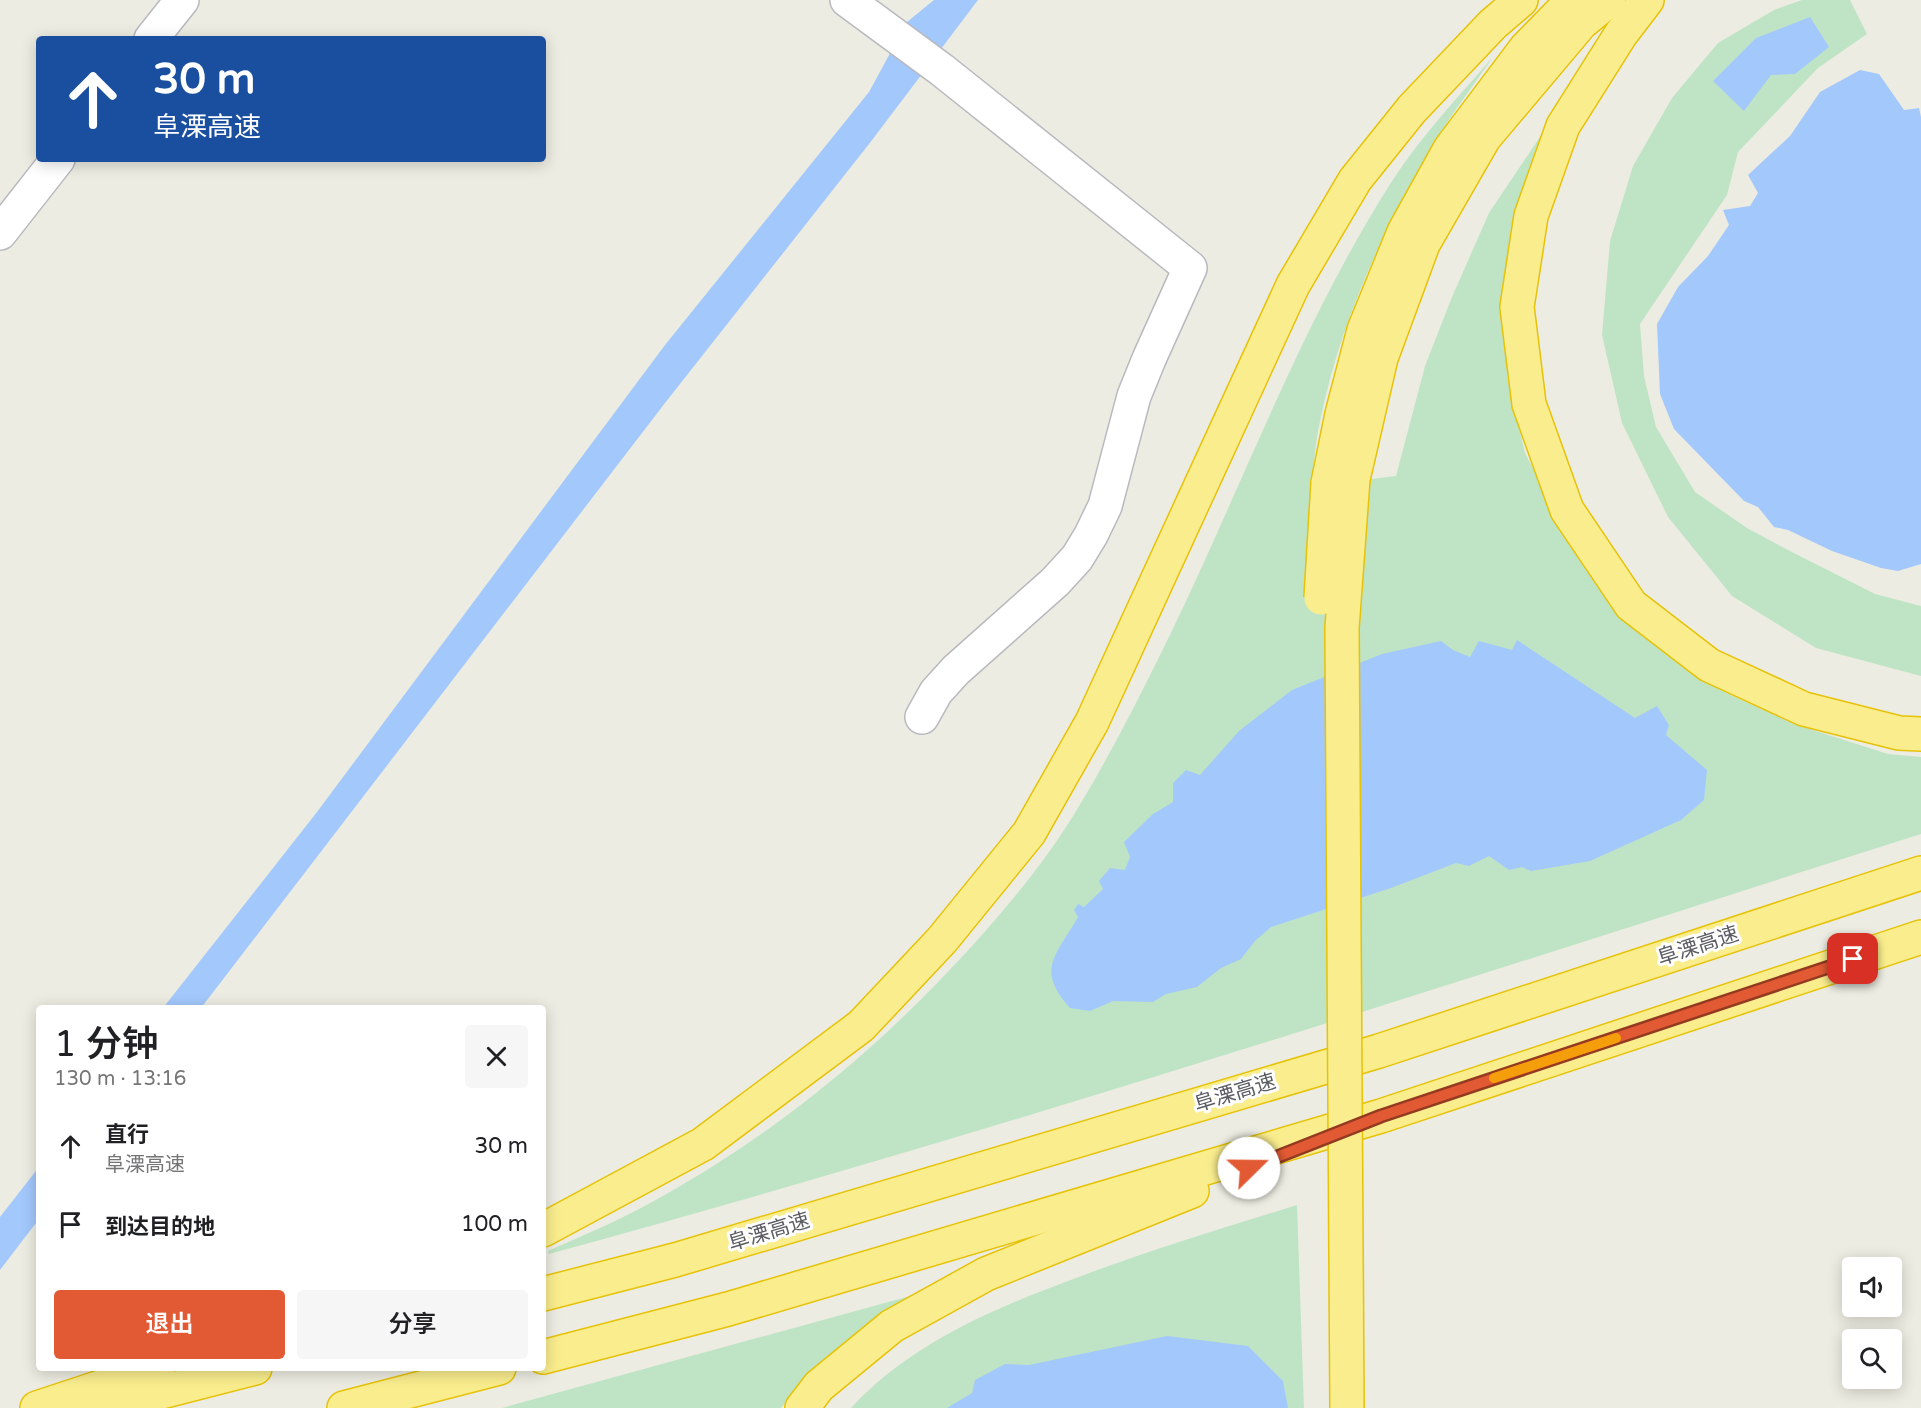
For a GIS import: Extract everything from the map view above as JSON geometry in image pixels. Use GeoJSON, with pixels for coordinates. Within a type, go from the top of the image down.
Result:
{"type":"FeatureCollection","features":[{"type":"Feature","properties":{"kind":"highway"},"geometry":{"type":"LineString","coordinates":[[546,1228],[703,1144],[861,1026],[942,940],[1029,833],[1092,722],[1293,285],[1354,180],[1412,109],[1493,24],[1521,0]]}},
{"type":"Feature","properties":{"kind":"highway"},"geometry":{"type":"LineString","coordinates":[[1347,1408],[1340,481],[1342,414],[1364,330],[1404,232],[1450,149],[1526,48],[1574,0]]}},
{"type":"Feature","properties":{"kind":"highway"},"geometry":{"type":"LineString","coordinates":[[1324,1408],[1319,639],[1340,481],[1381,358],[1423,244],[1484,138],[1581,23],[1609,0]]}},
{"type":"Feature","properties":{"kind":"highway"},"geometry":{"type":"LineString","coordinates":[[1647,0],[1621,33],[1563,126],[1531,216],[1517,307],[1529,404],[1567,510],[1631,605],[1709,665],[1804,709],[1899,733],[1921,734]]}},
{"type":"Feature","properties":{"kind":"highway","name":"阜溧高速"},"geometry":{"type":"LineString","coordinates":[[546,1293],[675,1260],[1368,1054],[1921,873]]}},
{"type":"Feature","properties":{"kind":"highway"},"geometry":{"type":"LineString","coordinates":[[546,1356],[728,1309],[1381,1116],[1921,937]]}},
{"type":"Feature","properties":{"kind":"highway"},"geometry":{"type":"LineString","coordinates":[[802,1408],[819,1386],[892,1326],[986,1274],[1381,1116]]}},
{"type":"Feature","properties":{"kind":"highway"},"geometry":{"type":"LineString","coordinates":[[37,1408],[149,1371]]}},
{"type":"Feature","properties":{"kind":"highway"},"geometry":{"type":"LineString","coordinates":[[99,1408],[243,1371]]}},
{"type":"Feature","properties":{"kind":"highway"},"geometry":{"type":"LineString","coordinates":[[344,1408],[487,1371]]}},
{"type":"Feature","properties":{"kind":"street"},"geometry":{"type":"LineString","coordinates":[[153,36],[182,0]]}},
{"type":"Feature","properties":{"kind":"street"},"geometry":{"type":"LineString","coordinates":[[847,0],[942,70],[1190,268],[1134,396],[1105,506],[1091,535],[1077,558],[1055,582],[956,670],[936,692],[922,717]]}},
{"type":"Feature","properties":{"kind":"street"},"geometry":{"type":"LineString","coordinates":[[0,233],[56,162]]}},
{"type":"Feature","properties":{"kind":"green space"},"geometry":{"type":"Polygon","coordinates":[[[1802,0],[1850,0],[1867,34],[1818,68],[1738,152],[1727,195],[1640,324],[1644,376],[1656,427],[1695,492],[1747,528],[1875,594],[1921,606],[1921,676],[1816,648],[1732,596],[1668,517],[1622,423],[1602,335],[1610,241],[1633,166],[1672,98],[1718,43],[1774,10],[1802,0]]]}},
{"type":"Feature","properties":{"kind":"green space"},"geometry":{"type":"Polygon","coordinates":[[[1493,57],[1452,115],[1405,194],[1354,305],[1329,383],[1317,438],[1312,486],[1396,476],[1425,366],[1452,297],[1489,213],[1550,122],[1530,168],[1518,209],[1507,291],[1507,376],[1525,453],[1560,519],[1613,597],[1656,646],[1724,692],[1794,724],[1888,754],[1921,757],[1921,834],[1066,1104],[722,1206],[549,1254],[548,1251],[630,1214],[688,1182],[818,1092],[897,1023],[935,985],[1025,884],[1073,816],[1133,709],[1194,585],[1301,348],[1360,234],[1394,178],[1417,146],[1493,57]]]}},
{"type":"Feature","properties":{"kind":"green space"},"geometry":{"type":"Polygon","coordinates":[[[1297,1205],[1304,1408],[851,1408],[898,1366],[980,1317],[1125,1260],[1297,1205]]]}},
{"type":"Feature","properties":{"kind":"green space"},"geometry":{"type":"Polygon","coordinates":[[[910,1296],[825,1362],[781,1408],[502,1408],[910,1296]]]}},
{"type":"Feature","properties":{"kind":"water"},"geometry":{"type":"Polygon","coordinates":[[[934,0],[978,0],[869,144],[665,403],[203,1005],[165,1005],[317,812],[665,345],[869,92],[907,22],[934,0]]]}},
{"type":"Feature","properties":{"kind":"water"},"geometry":{"type":"Polygon","coordinates":[[[1810,17],[1829,47],[1795,74],[1771,75],[1744,111],[1713,81],[1756,38],[1810,17]]]}},
{"type":"Feature","properties":{"kind":"water"},"geometry":{"type":"Polygon","coordinates":[[[1860,70],[1879,74],[1904,110],[1919,108],[1921,117],[1921,564],[1898,571],[1881,568],[1832,551],[1788,530],[1774,527],[1758,507],[1744,501],[1674,429],[1660,394],[1657,324],[1678,287],[1708,256],[1729,225],[1723,210],[1750,206],[1758,193],[1748,175],[1790,136],[1820,92],[1860,70]]]}},
{"type":"Feature","properties":{"kind":"water"},"geometry":{"type":"Polygon","coordinates":[[[1517,640],[1635,718],[1657,706],[1669,725],[1666,735],[1707,770],[1704,800],[1681,820],[1590,861],[1531,871],[1522,867],[1509,870],[1489,856],[1469,866],[1456,863],[1391,888],[1271,927],[1255,941],[1241,959],[1221,968],[1197,987],[1166,994],[1153,1002],[1113,1001],[1090,1011],[1070,1008],[1053,983],[1051,972],[1057,953],[1078,917],[1074,910],[1078,904],[1084,907],[1103,889],[1099,881],[1110,868],[1125,870],[1130,857],[1124,842],[1153,814],[1173,802],[1173,783],[1186,770],[1200,775],[1239,731],[1292,690],[1382,654],[1441,641],[1453,650],[1470,657],[1479,641],[1512,650],[1517,640]]]}},
{"type":"Feature","properties":{"kind":"water"},"geometry":{"type":"Polygon","coordinates":[[[36,1171],[36,1223],[0,1270],[0,1217],[36,1171]]]}},
{"type":"Feature","properties":{"kind":"water"},"geometry":{"type":"Polygon","coordinates":[[[1167,1336],[1248,1346],[1283,1381],[1288,1408],[947,1408],[972,1393],[975,1380],[1005,1364],[1029,1365],[1167,1336]]]}},
{"type":"Feature","properties":{"kind":"slow traffic"},"geometry":{"type":"LineString","coordinates":[[1494,1078],[1616,1038]]}},
{"type":"Feature","properties":{"kind":"route"},"geometry":{"type":"LineString","coordinates":[[1249,1168],[1381,1116],[1853,959]]}}]}
